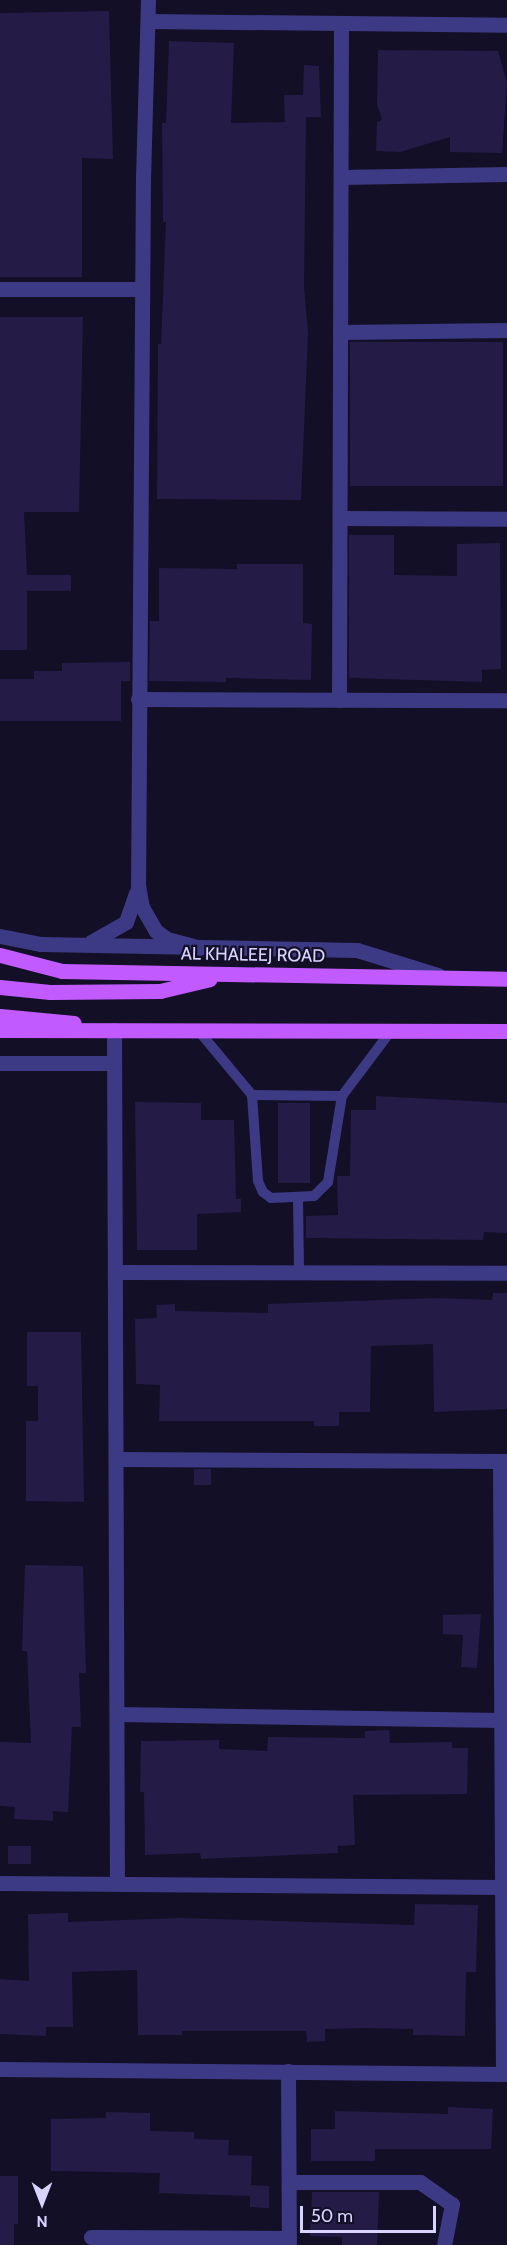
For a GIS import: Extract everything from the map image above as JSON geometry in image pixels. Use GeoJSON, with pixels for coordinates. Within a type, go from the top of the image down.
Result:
{"type":"FeatureCollection","features":[{"type":"Feature","properties":{"kind":"main road","name":"AL KHALEEJ ROAD"},"geometry":{"type":"LineString","coordinates":[[0,955],[62,971],[507,979]]}},
{"type":"Feature","properties":{"kind":"main road"},"geometry":{"type":"LineString","coordinates":[[0,987],[50,992],[160,991],[234,974]]}},
{"type":"Feature","properties":{"kind":"main road"},"geometry":{"type":"LineString","coordinates":[[0,1016],[42,1017],[114,1030]]}},
{"type":"Feature","properties":{"kind":"main road"},"geometry":{"type":"LineString","coordinates":[[0,1030],[507,1031]]}},
{"type":"Feature","properties":{"kind":"street"},"geometry":{"type":"LineString","coordinates":[[148,0],[142,290],[138,885],[142,907],[156,931],[167,939],[200,948]]}},
{"type":"Feature","properties":{"kind":"street"},"geometry":{"type":"LineString","coordinates":[[148,21],[507,25]]}},
{"type":"Feature","properties":{"kind":"street"},"geometry":{"type":"LineString","coordinates":[[339,700],[341,23]]}},
{"type":"Feature","properties":{"kind":"street"},"geometry":{"type":"LineString","coordinates":[[341,177],[507,174]]}},
{"type":"Feature","properties":{"kind":"street"},"geometry":{"type":"LineString","coordinates":[[0,290],[142,290]]}},
{"type":"Feature","properties":{"kind":"street"},"geometry":{"type":"LineString","coordinates":[[340,332],[507,330]]}},
{"type":"Feature","properties":{"kind":"street"},"geometry":{"type":"LineString","coordinates":[[340,518],[507,519]]}},
{"type":"Feature","properties":{"kind":"street"},"geometry":{"type":"LineString","coordinates":[[138,699],[507,700]]}},
{"type":"Feature","properties":{"kind":"street"},"geometry":{"type":"LineString","coordinates":[[85,945],[111,934],[126,922],[133,912],[138,885]]}},
{"type":"Feature","properties":{"kind":"street"},"geometry":{"type":"LineString","coordinates":[[0,936],[40,944],[357,950],[450,979]]}},
{"type":"Feature","properties":{"kind":"street"},"geometry":{"type":"LineString","coordinates":[[114,1030],[117,1883]]}},
{"type":"Feature","properties":{"kind":"street"},"geometry":{"type":"LineString","coordinates":[[0,1063],[114,1063]]}},
{"type":"Feature","properties":{"kind":"street"},"geometry":{"type":"LineString","coordinates":[[116,1272],[507,1273]]}},
{"type":"Feature","properties":{"kind":"street"},"geometry":{"type":"LineString","coordinates":[[0,2068],[505,2074],[502,1887],[504,1461],[117,1459]]}},
{"type":"Feature","properties":{"kind":"street"},"geometry":{"type":"LineString","coordinates":[[118,1714],[502,1720]]}},
{"type":"Feature","properties":{"kind":"street"},"geometry":{"type":"LineString","coordinates":[[0,1883],[502,1887]]}},
{"type":"Feature","properties":{"kind":"street"},"geometry":{"type":"LineString","coordinates":[[91,2237],[289,2242],[288,2071]]}},
{"type":"Feature","properties":{"kind":"street"},"geometry":{"type":"LineString","coordinates":[[289,2182],[420,2182],[452,2204],[444,2245]]}},
{"type":"Feature","properties":{"kind":"lane"},"geometry":{"type":"LineString","coordinates":[[198,1030],[252,1095],[258,1181],[263,1192],[270,1198],[314,1196],[328,1182],[342,1096],[390,1032]]}},
{"type":"Feature","properties":{"kind":"lane"},"geometry":{"type":"LineString","coordinates":[[252,1095],[342,1096]]}},
{"type":"Feature","properties":{"kind":"lane"},"geometry":{"type":"LineString","coordinates":[[298,1198],[299,1273]]}},
{"type":"Feature","properties":{"kind":"building"},"geometry":{"type":"Polygon","coordinates":[[[109,11],[113,159],[82,158],[82,277],[0,277],[0,13],[109,11]]]}},
{"type":"Feature","properties":{"kind":"building"},"geometry":{"type":"Polygon","coordinates":[[[169,41],[234,43],[231,123],[285,122],[284,95],[303,95],[304,65],[319,66],[321,117],[306,117],[304,287],[308,333],[301,500],[157,499],[158,344],[161,344],[166,222],[163,222],[162,123],[166,123],[169,41]]]}},
{"type":"Feature","properties":{"kind":"building"},"geometry":{"type":"Polygon","coordinates":[[[378,50],[498,51],[507,83],[502,153],[450,152],[450,137],[400,152],[376,151],[377,122],[382,120],[377,104],[378,50]]]}},
{"type":"Feature","properties":{"kind":"building"},"geometry":{"type":"Polygon","coordinates":[[[0,317],[83,317],[79,512],[24,512],[27,575],[71,575],[71,591],[27,591],[27,650],[0,650],[0,317]]]}},
{"type":"Feature","properties":{"kind":"building"},"geometry":{"type":"Polygon","coordinates":[[[350,342],[503,342],[503,486],[350,486],[350,342]]]}},
{"type":"Feature","properties":{"kind":"building"},"geometry":{"type":"Polygon","coordinates":[[[349,535],[394,535],[394,575],[457,576],[457,544],[500,543],[501,669],[482,670],[482,682],[349,678],[349,535]]]}},
{"type":"Feature","properties":{"kind":"building"},"geometry":{"type":"Polygon","coordinates":[[[237,564],[303,564],[303,623],[312,624],[311,680],[226,678],[226,682],[149,681],[150,621],[159,621],[159,568],[237,569],[237,564]]]}},
{"type":"Feature","properties":{"kind":"building"},"geometry":{"type":"Polygon","coordinates":[[[130,662],[130,681],[121,681],[121,721],[0,721],[0,679],[34,679],[34,671],[62,671],[62,663],[130,662]]]}},
{"type":"Feature","properties":{"kind":"building"},"geometry":{"type":"Polygon","coordinates":[[[376,1096],[507,1103],[507,1233],[484,1232],[483,1240],[306,1238],[306,1216],[338,1215],[337,1176],[350,1176],[351,1110],[376,1110],[376,1096]]]}},
{"type":"Feature","properties":{"kind":"building"},"geometry":{"type":"Polygon","coordinates":[[[135,1102],[201,1103],[201,1120],[234,1120],[236,1199],[241,1199],[241,1212],[197,1214],[197,1250],[137,1250],[135,1102]]]}},
{"type":"Feature","properties":{"kind":"building"},"geometry":{"type":"Polygon","coordinates":[[[278,1103],[310,1103],[310,1183],[278,1183],[278,1103]]]}},
{"type":"Feature","properties":{"kind":"building"},"geometry":{"type":"Polygon","coordinates":[[[493,1293],[507,1293],[507,1409],[434,1412],[433,1344],[371,1346],[370,1412],[339,1412],[339,1426],[314,1426],[314,1421],[159,1421],[160,1385],[136,1384],[135,1319],[157,1318],[156,1305],[175,1304],[175,1311],[268,1313],[268,1304],[437,1298],[492,1300],[493,1293]]]}},
{"type":"Feature","properties":{"kind":"building"},"geometry":{"type":"Polygon","coordinates":[[[27,1332],[81,1332],[84,1502],[26,1501],[26,1421],[38,1421],[38,1386],[27,1386],[27,1332]]]}},
{"type":"Feature","properties":{"kind":"building"},"geometry":{"type":"Polygon","coordinates":[[[194,1469],[211,1469],[211,1485],[194,1485],[194,1469]]]}},
{"type":"Feature","properties":{"kind":"building"},"geometry":{"type":"Polygon","coordinates":[[[25,1565],[83,1566],[86,1673],[79,1673],[81,1727],[72,1727],[68,1812],[53,1811],[53,1821],[14,1819],[15,1807],[0,1806],[0,1742],[31,1743],[27,1651],[22,1651],[25,1565]]]}},
{"type":"Feature","properties":{"kind":"building"},"geometry":{"type":"Polygon","coordinates":[[[481,1614],[477,1668],[461,1667],[463,1635],[443,1634],[443,1615],[481,1614]]]}},
{"type":"Feature","properties":{"kind":"building"},"geometry":{"type":"Polygon","coordinates":[[[389,1730],[390,1743],[452,1742],[452,1748],[468,1748],[467,1794],[353,1795],[355,1845],[338,1846],[338,1853],[201,1859],[200,1853],[145,1855],[144,1792],[140,1792],[141,1741],[219,1740],[219,1749],[267,1751],[268,1737],[365,1738],[365,1731],[389,1730]]]}},
{"type":"Feature","properties":{"kind":"building"},"geometry":{"type":"Polygon","coordinates":[[[8,1846],[31,1846],[31,1864],[8,1864],[8,1846]]]}},
{"type":"Feature","properties":{"kind":"building"},"geometry":{"type":"Polygon","coordinates":[[[415,1904],[478,1905],[476,1972],[466,1972],[465,2036],[413,2035],[413,2029],[364,2028],[325,2029],[325,2041],[307,2042],[306,2031],[182,2031],[182,2035],[138,2035],[137,1970],[72,1972],[73,2027],[46,2027],[46,2036],[0,2034],[0,1979],[29,1981],[28,1914],[68,1913],[68,1922],[182,1918],[414,1925],[415,1904]]]}},
{"type":"Feature","properties":{"kind":"building"},"geometry":{"type":"Polygon","coordinates":[[[448,2107],[493,2109],[491,2149],[375,2149],[375,2161],[311,2161],[311,2129],[335,2129],[335,2111],[448,2114],[448,2107]]]}},
{"type":"Feature","properties":{"kind":"building"},"geometry":{"type":"Polygon","coordinates":[[[106,2112],[150,2113],[150,2131],[194,2132],[194,2139],[229,2140],[228,2155],[252,2156],[251,2185],[269,2186],[269,2208],[250,2207],[250,2196],[159,2193],[160,2173],[51,2171],[51,2119],[106,2118],[106,2112]]]}},
{"type":"Feature","properties":{"kind":"building"},"geometry":{"type":"Polygon","coordinates":[[[0,2176],[18,2176],[18,2224],[14,2224],[14,2245],[0,2245],[0,2176]]]}},
{"type":"Feature","properties":{"kind":"building"},"geometry":{"type":"Polygon","coordinates":[[[312,2192],[379,2192],[377,2245],[342,2245],[342,2237],[310,2236],[312,2192]]]}}]}
